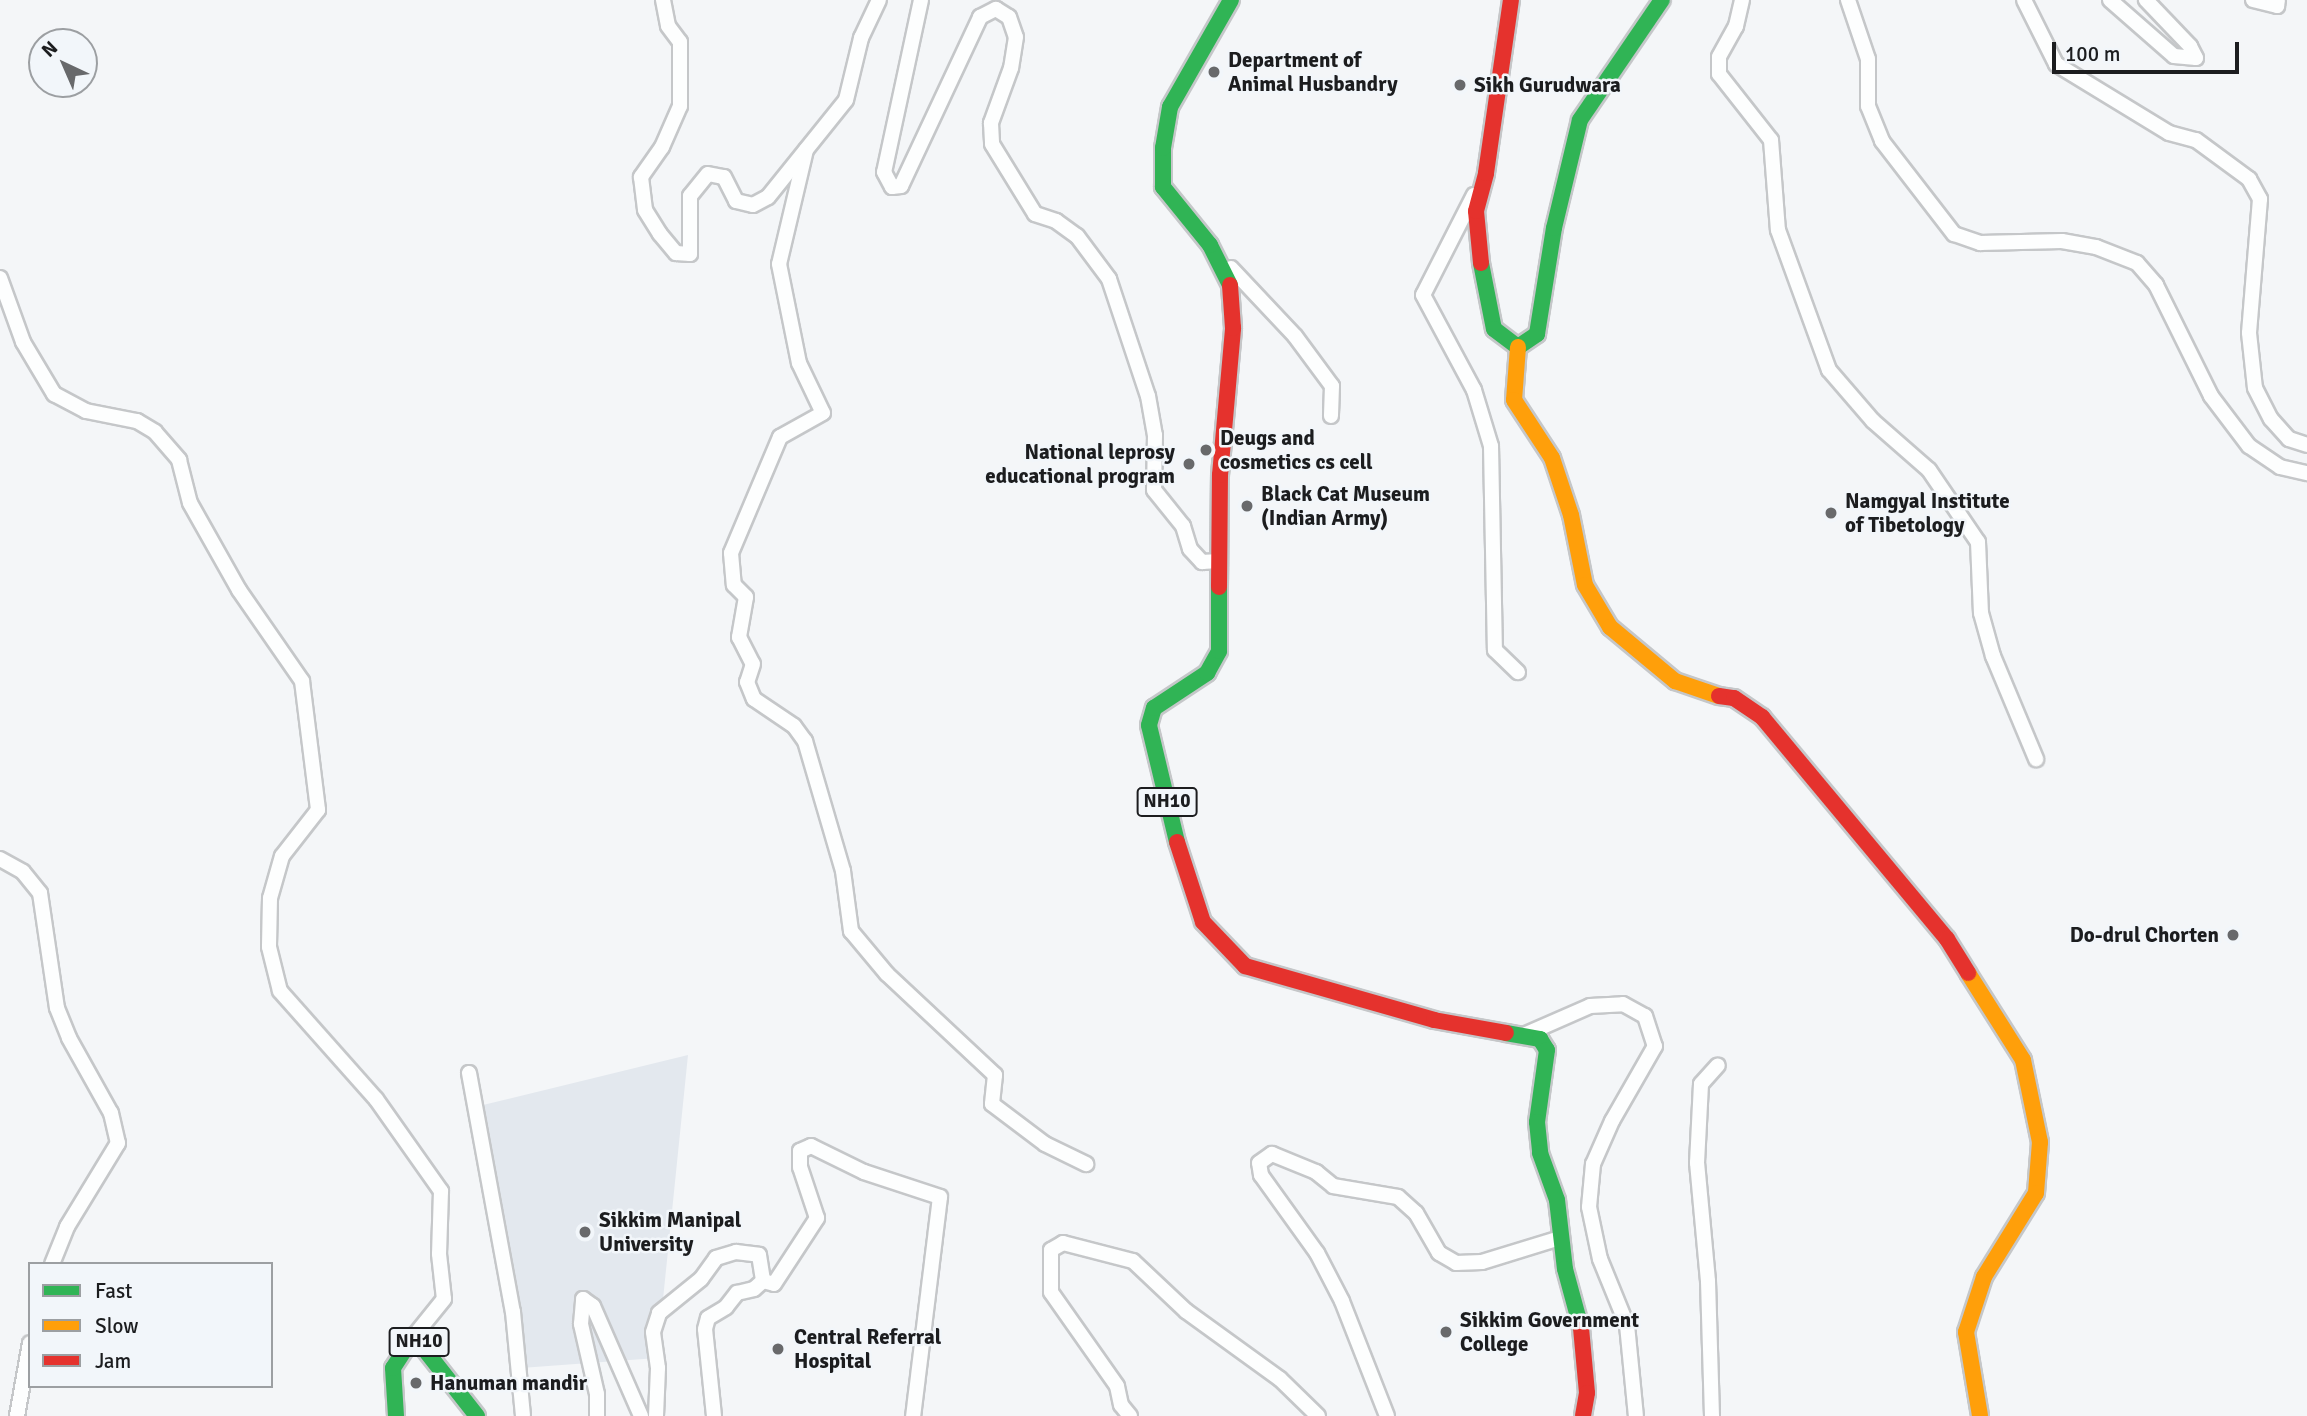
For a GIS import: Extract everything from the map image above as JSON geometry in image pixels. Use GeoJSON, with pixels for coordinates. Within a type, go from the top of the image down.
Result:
{"type":"FeatureCollection","features":[{"type":"Feature","properties":{"kind":"main road","name":"NH10"},"geometry":{"type":"LineString","coordinates":[[1231,0],[1170,107],[1163,148],[1163,187],[1216,256],[1230,279],[1233,328],[1220,475],[1219,651],[1207,673],[1154,708],[1149,725],[1186,878],[1203,922],[1245,966],[1434,1020],[1524,1035]]}},
{"type":"Feature","properties":{"kind":"main road"},"geometry":{"type":"LineString","coordinates":[[1511,0],[1486,173],[1476,211],[1483,283],[1494,329],[1517,346]]}},
{"type":"Feature","properties":{"kind":"main road"},"geometry":{"type":"LineString","coordinates":[[1517,346],[1537,334],[1554,228],[1580,120],[1661,0]]}},
{"type":"Feature","properties":{"kind":"main road"},"geometry":{"type":"LineString","coordinates":[[1517,346],[1514,400],[1552,458],[1571,515],[1585,585],[1610,627],[1675,681],[1707,694],[1734,698],[1762,717],[1947,939],[2023,1060],[2040,1142],[2036,1193],[1984,1277],[1966,1332],[1980,1416]]}},
{"type":"Feature","properties":{"kind":"main road"},"geometry":{"type":"LineString","coordinates":[[1524,1035],[1540,1039],[1547,1050],[1537,1122],[1540,1153],[1557,1200],[1560,1238],[1583,1334],[1587,1393],[1583,1416]]}},
{"type":"Feature","properties":{"kind":"main road","name":"NH10"},"geometry":{"type":"LineString","coordinates":[[396,1416],[391,1402],[393,1368],[414,1336],[477,1416]]}},
{"type":"Feature","properties":{"kind":"street"},"geometry":{"type":"LineString","coordinates":[[663,0],[668,26],[680,42],[680,106],[662,147],[641,177],[645,210],[676,253],[690,254],[690,196],[708,174],[724,177],[736,201],[754,205],[768,197],[846,100],[861,38],[879,0]]}},
{"type":"Feature","properties":{"kind":"street"},"geometry":{"type":"LineString","coordinates":[[920,0],[890,129],[884,172],[888,180],[892,187],[901,186],[980,17],[996,9],[1009,17],[1016,37],[1011,68],[991,123],[992,144],[1035,214],[1056,221],[1083,242],[1109,279],[1148,396],[1156,435],[1154,490],[1183,526],[1190,549],[1202,562],[1219,561]]}},
{"type":"Feature","properties":{"kind":"street"},"geometry":{"type":"LineString","coordinates":[[1742,0],[1736,26],[1719,57],[1719,74],[1771,140],[1778,230],[1829,370],[1873,421],[1929,470],[1978,542],[1981,613],[1993,656],[2036,759]]}},
{"type":"Feature","properties":{"kind":"street"},"geometry":{"type":"LineString","coordinates":[[1848,0],[1868,59],[1868,106],[1882,141],[1954,234],[1980,243],[2062,241],[2095,247],[2137,263],[2157,285],[2211,396],[2249,446],[2280,467],[2307,473]]}},
{"type":"Feature","properties":{"kind":"street"},"geometry":{"type":"LineString","coordinates":[[2024,0],[2056,64],[2169,133],[2196,140],[2249,179],[2260,199],[2249,333],[2255,387],[2271,419],[2289,439],[2307,445]]}},
{"type":"Feature","properties":{"kind":"street"},"geometry":{"type":"LineString","coordinates":[[2110,0],[2174,55],[2196,58],[2190,46],[2146,0]]}},
{"type":"Feature","properties":{"kind":"street"},"geometry":{"type":"LineString","coordinates":[[2253,0],[2277,6],[2277,0]]}},
{"type":"Feature","properties":{"kind":"street"},"geometry":{"type":"LineString","coordinates":[[806,150],[779,264],[799,363],[823,412],[780,437],[732,553],[734,585],[747,597],[739,637],[753,664],[747,682],[754,699],[794,726],[805,741],[843,871],[851,931],[887,974],[995,1075],[992,1104],[1045,1144],[1086,1164]]}},
{"type":"Feature","properties":{"kind":"street"},"geometry":{"type":"LineString","coordinates":[[1486,173],[1423,295],[1474,390],[1491,446],[1495,650],[1518,672]]}},
{"type":"Feature","properties":{"kind":"street"},"geometry":{"type":"LineString","coordinates":[[1216,256],[1252,287],[1332,386],[1331,416]]}},
{"type":"Feature","properties":{"kind":"street"},"geometry":{"type":"LineString","coordinates":[[0,278],[23,342],[54,394],[86,411],[137,421],[155,432],[179,460],[190,503],[239,590],[302,681],[318,810],[282,856],[270,898],[269,947],[280,991],[376,1099],[441,1191],[439,1254],[443,1299],[414,1336]]}},
{"type":"Feature","properties":{"kind":"street"},"geometry":{"type":"LineString","coordinates":[[0,859],[23,872],[40,893],[57,1008],[69,1038],[111,1113],[118,1143],[67,1227],[53,1262]]}},
{"type":"Feature","properties":{"kind":"street"},"geometry":{"type":"LineString","coordinates":[[1524,1035],[1590,1006],[1623,1004],[1645,1016],[1655,1046],[1598,1154],[1589,1207],[1600,1259],[1627,1325],[1636,1416]]}},
{"type":"Feature","properties":{"kind":"street"},"geometry":{"type":"LineString","coordinates":[[1712,1416],[1709,1281],[1697,1163],[1701,1084],[1718,1065]]}},
{"type":"Feature","properties":{"kind":"street"},"geometry":{"type":"LineString","coordinates":[[468,1073],[513,1312],[523,1416]]}},
{"type":"Feature","properties":{"kind":"street"},"geometry":{"type":"LineString","coordinates":[[763,1281],[774,1284],[817,1218],[800,1167],[800,1151],[811,1146],[864,1172],[940,1197],[913,1416]]}},
{"type":"Feature","properties":{"kind":"street"},"geometry":{"type":"LineString","coordinates":[[1387,1416],[1342,1301],[1317,1253],[1261,1175],[1259,1163],[1272,1154],[1316,1172],[1333,1186],[1398,1196],[1416,1213],[1439,1253],[1456,1263],[1482,1262],[1560,1238]]}},
{"type":"Feature","properties":{"kind":"street"},"geometry":{"type":"LineString","coordinates":[[1130,1416],[1121,1405],[1117,1386],[1051,1292],[1051,1250],[1063,1243],[1133,1261],[1186,1311],[1280,1379],[1318,1416]]}},
{"type":"Feature","properties":{"kind":"street"},"geometry":{"type":"LineString","coordinates":[[656,1416],[659,1381],[653,1332],[659,1313],[701,1279],[716,1258],[736,1252],[759,1255],[763,1281]]}},
{"type":"Feature","properties":{"kind":"street"},"geometry":{"type":"LineString","coordinates":[[714,1416],[705,1329],[708,1318],[726,1307],[737,1293],[754,1289],[763,1281]]}},
{"type":"Feature","properties":{"kind":"street"},"geometry":{"type":"LineString","coordinates":[[597,1416],[597,1394],[581,1324],[583,1299],[593,1306],[641,1416]]}},
{"type":"Feature","properties":{"kind":"street"},"geometry":{"type":"LineString","coordinates":[[17,1416],[28,1354]]}},
{"type":"Feature","properties":{"kind":"shaded area","name":"Sikkim Manipal University"},"geometry":{"type":"Polygon","coordinates":[[[688,1055],[657,1358],[521,1368],[483,1105],[688,1055]]]}},
{"type":"Feature","properties":{"kind":"traffic: fast"},"geometry":{"type":"LineString","coordinates":[[1230,285],[1210,245],[1163,187],[1163,148],[1170,107],[1231,0]]}},
{"type":"Feature","properties":{"kind":"traffic: fast"},"geometry":{"type":"LineString","coordinates":[[1481,263],[1494,329],[1518,347],[1537,334],[1554,228],[1580,120],[1662,0]]}},
{"type":"Feature","properties":{"kind":"traffic: fast"},"geometry":{"type":"LineString","coordinates":[[1177,842],[1149,725],[1154,708],[1207,673],[1219,651],[1219,587]]}},
{"type":"Feature","properties":{"kind":"traffic: fast"},"geometry":{"type":"LineString","coordinates":[[1506,1033],[1540,1039],[1547,1050],[1537,1122],[1540,1153],[1557,1200],[1565,1269],[1581,1328]]}},
{"type":"Feature","properties":{"kind":"traffic: fast"},"geometry":{"type":"LineString","coordinates":[[396,1416],[393,1368],[414,1336],[477,1416]]}},
{"type":"Feature","properties":{"kind":"traffic: slow"},"geometry":{"type":"LineString","coordinates":[[1518,347],[1514,400],[1552,458],[1571,515],[1585,585],[1610,627],[1675,681],[1719,696]]}},
{"type":"Feature","properties":{"kind":"traffic: slow"},"geometry":{"type":"LineString","coordinates":[[1968,973],[2023,1060],[2040,1142],[2036,1193],[1984,1277],[1966,1332],[1980,1416]]}},
{"type":"Feature","properties":{"kind":"traffic: jam"},"geometry":{"type":"LineString","coordinates":[[1481,263],[1476,211],[1486,173],[1511,0]]}},
{"type":"Feature","properties":{"kind":"traffic: jam"},"geometry":{"type":"LineString","coordinates":[[1219,587],[1220,475],[1233,328],[1230,285]]}},
{"type":"Feature","properties":{"kind":"traffic: jam"},"geometry":{"type":"LineString","coordinates":[[1719,696],[1734,698],[1762,717],[1947,939],[1968,973]]}},
{"type":"Feature","properties":{"kind":"traffic: jam"},"geometry":{"type":"LineString","coordinates":[[1177,842],[1203,922],[1245,966],[1434,1020],[1506,1033]]}},
{"type":"Feature","properties":{"kind":"traffic: jam"},"geometry":{"type":"LineString","coordinates":[[1581,1328],[1587,1393],[1583,1416]]}},
{"type":"Feature","properties":{"kind":"place","name":"Department of Animal Husbandry"},"geometry":{"type":"Point","coordinates":[1214,72]}},
{"type":"Feature","properties":{"kind":"place","name":"Sikh Gurudwara"},"geometry":{"type":"Point","coordinates":[1460,85]}},
{"type":"Feature","properties":{"kind":"place","name":"Deugs and cosmetics cs cell"},"geometry":{"type":"Point","coordinates":[1206,450]}},
{"type":"Feature","properties":{"kind":"place","name":"National leprosy educational program"},"geometry":{"type":"Point","coordinates":[1189,464]}},
{"type":"Feature","properties":{"kind":"place","name":"Black Cat Museum (Indian Army)"},"geometry":{"type":"Point","coordinates":[1247,506]}},
{"type":"Feature","properties":{"kind":"place","name":"Namgyal Institute of Tibetology"},"geometry":{"type":"Point","coordinates":[1831,513]}},
{"type":"Feature","properties":{"kind":"place","name":"Do-drul Chorten"},"geometry":{"type":"Point","coordinates":[2233,935]}},
{"type":"Feature","properties":{"kind":"place","name":"Sikkim Manipal University"},"geometry":{"type":"Point","coordinates":[585,1232]}},
{"type":"Feature","properties":{"kind":"place","name":"Sikkim Government College"},"geometry":{"type":"Point","coordinates":[1446,1332]}},
{"type":"Feature","properties":{"kind":"place","name":"Central Referral Hospital"},"geometry":{"type":"Point","coordinates":[778,1349]}},
{"type":"Feature","properties":{"kind":"place","name":"Hanuman mandir"},"geometry":{"type":"Point","coordinates":[416,1383]}}]}
